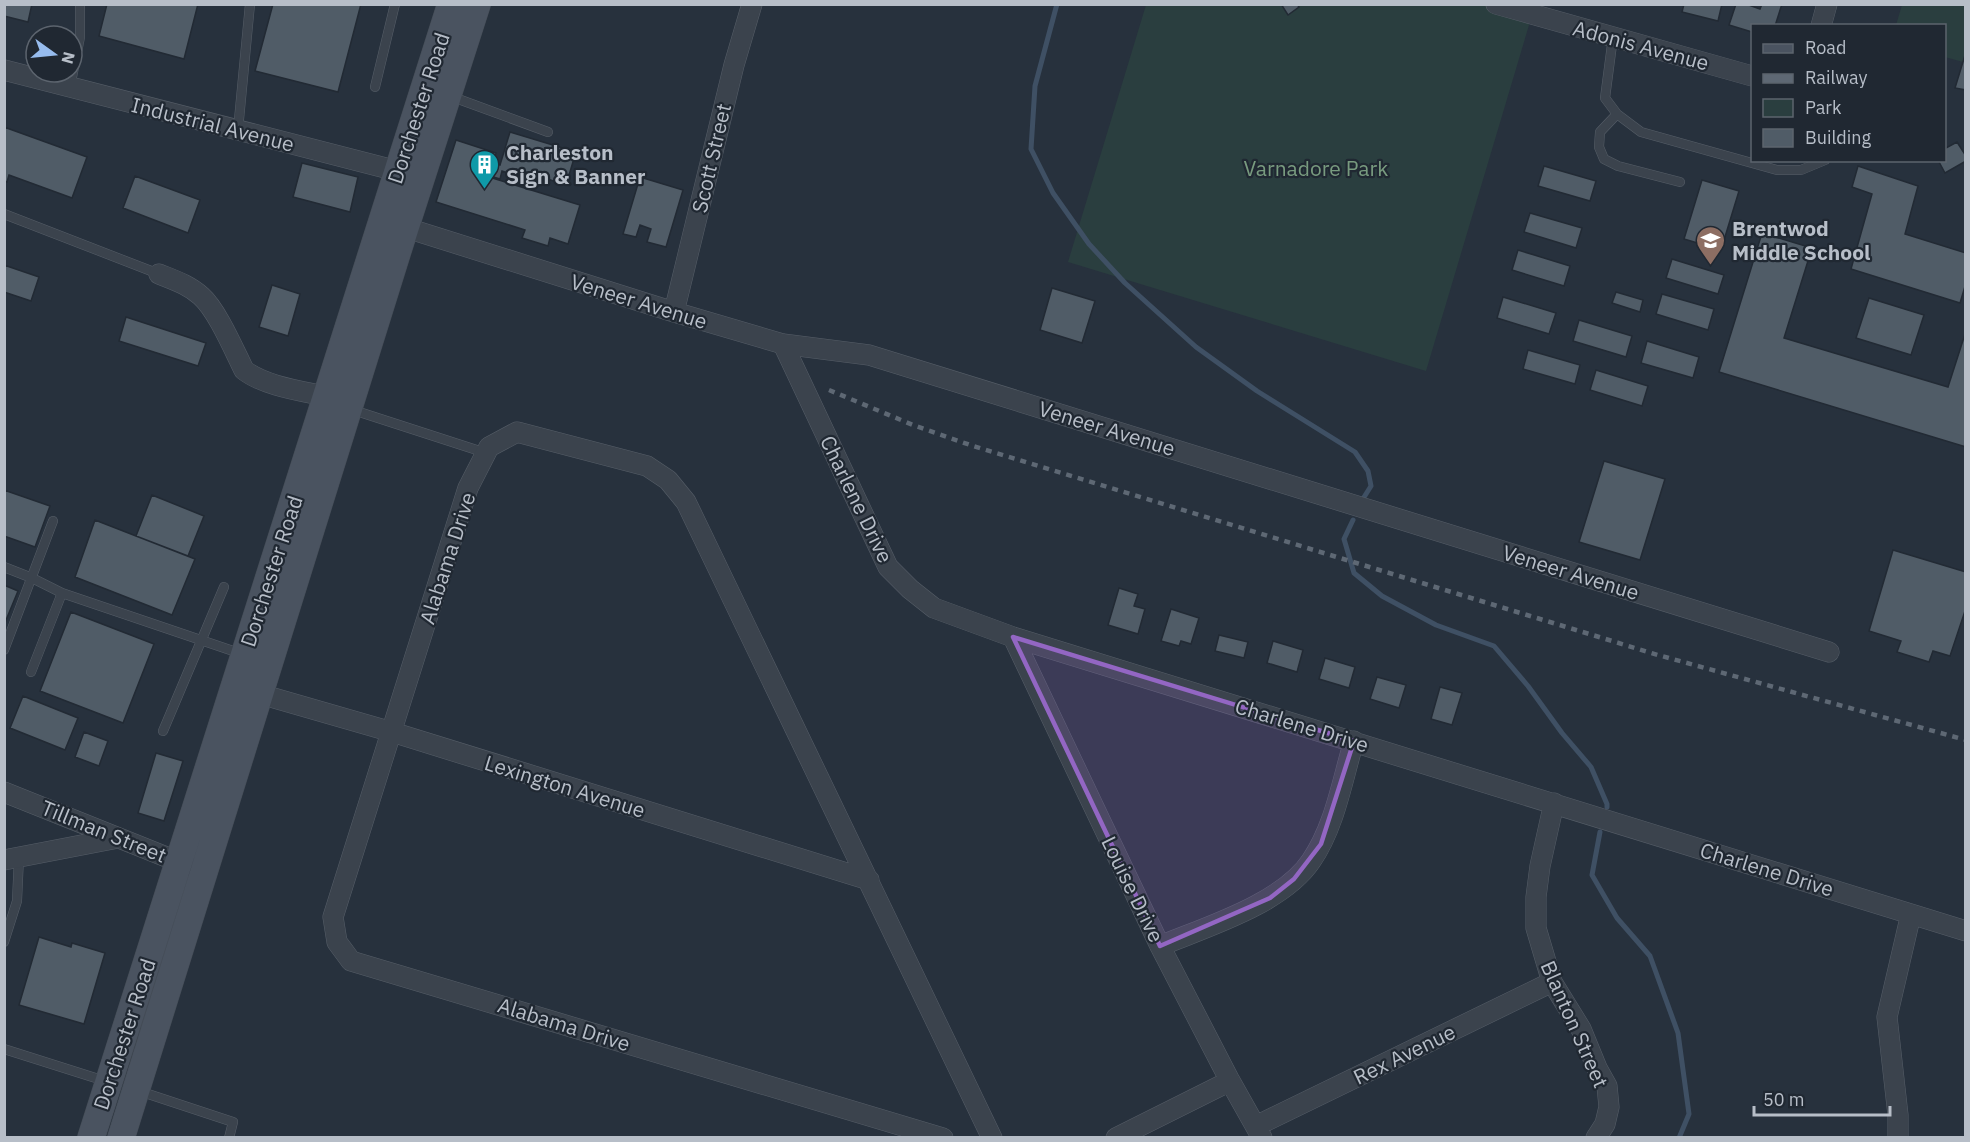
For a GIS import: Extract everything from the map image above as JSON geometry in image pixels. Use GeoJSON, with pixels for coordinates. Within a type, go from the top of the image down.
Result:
{"type":"FeatureCollection","features":[{"type":"Feature","properties":{"kind":"main road","name":"Dorchester Road"},"geometry":{"type":"LineString","coordinates":[[121,1137],[260,694],[341,402],[410,174],[451,4]]}},
{"type":"Feature","properties":{"kind":"main road","name":"Dorchester Road"},"geometry":{"type":"LineString","coordinates":[[410,174],[448,95],[477,4]]}},
{"type":"Feature","properties":{"kind":"main road","name":"Dorchester Road"},"geometry":{"type":"LineString","coordinates":[[91,1137],[244,655],[341,402]]}},
{"type":"Feature","properties":{"kind":"street","name":"Scott Street"},"geometry":{"type":"LineString","coordinates":[[674,312],[734,65],[752,4]]}},
{"type":"Feature","properties":{"kind":"street","name":"Adonis Avenue"},"geometry":{"type":"LineString","coordinates":[[1496,4],[1751,76]]}},
{"type":"Feature","properties":{"kind":"street"},"geometry":{"type":"LineString","coordinates":[[1822,24],[1827,4]]}},
{"type":"Feature","properties":{"kind":"street","name":"Industrial Avenue"},"geometry":{"type":"LineString","coordinates":[[4,70],[410,174]]}},
{"type":"Feature","properties":{"kind":"street","name":"Veneer Avenue"},"geometry":{"type":"LineString","coordinates":[[394,224],[783,344],[869,355],[1828,652]]}},
{"type":"Feature","properties":{"kind":"street"},"geometry":{"type":"LineString","coordinates":[[159,274],[184,284],[202,296],[210,305],[244,370],[252,376],[266,382],[341,402]]}},
{"type":"Feature","properties":{"kind":"street","name":"Charlene Drive"},"geometry":{"type":"LineString","coordinates":[[783,344],[888,567],[934,608],[1013,637],[1965,931]]}},
{"type":"Feature","properties":{"kind":"street","name":"Alabama Drive"},"geometry":{"type":"LineString","coordinates":[[944,1137],[351,960],[337,942],[333,917],[468,488],[489,447],[517,432],[647,466],[668,480],[686,502],[992,1137]]}},
{"type":"Feature","properties":{"kind":"street","name":"Louise Drive"},"geometry":{"type":"LineString","coordinates":[[1013,637],[1160,946],[1259,1132]]}},
{"type":"Feature","properties":{"kind":"street","name":"Lexington Avenue"},"geometry":{"type":"LineString","coordinates":[[260,694],[392,732],[869,880]]}},
{"type":"Feature","properties":{"kind":"street"},"geometry":{"type":"LineString","coordinates":[[1160,946],[1270,898],[1310,863],[1334,813],[1354,741]]}},
{"type":"Feature","properties":{"kind":"street","name":"Tillman Street"},"geometry":{"type":"LineString","coordinates":[[4,792],[203,872]]}},
{"type":"Feature","properties":{"kind":"street","name":"Blanton Street"},"geometry":{"type":"LineString","coordinates":[[1554,803],[1540,866],[1536,897],[1536,928],[1552,982],[1581,1029],[1607,1086],[1608,1107],[1605,1124],[1596,1137]]}},
{"type":"Feature","properties":{"kind":"street"},"geometry":{"type":"LineString","coordinates":[[12,858],[118,837]]}},
{"type":"Feature","properties":{"kind":"street"},"geometry":{"type":"LineString","coordinates":[[1898,1137],[1898,1115],[1887,1017],[1911,914]]}},
{"type":"Feature","properties":{"kind":"street","name":"Rex Avenue"},"geometry":{"type":"LineString","coordinates":[[1259,1132],[1552,982]]}},
{"type":"Feature","properties":{"kind":"street"},"geometry":{"type":"LineString","coordinates":[[1116,1137],[1230,1081]]}},
{"type":"Feature","properties":{"kind":"lane"},"geometry":{"type":"LineString","coordinates":[[70,87],[80,37],[80,4]]}},
{"type":"Feature","properties":{"kind":"lane"},"geometry":{"type":"LineString","coordinates":[[238,130],[250,4]]}},
{"type":"Feature","properties":{"kind":"lane"},"geometry":{"type":"LineString","coordinates":[[375,87],[395,4]]}},
{"type":"Feature","properties":{"kind":"lane"},"geometry":{"type":"LineString","coordinates":[[1613,37],[1605,98],[1617,114],[1641,132],[1777,171],[1801,170],[1820,162]]}},
{"type":"Feature","properties":{"kind":"lane"},"geometry":{"type":"LineString","coordinates":[[448,95],[548,132]]}},
{"type":"Feature","properties":{"kind":"lane"},"geometry":{"type":"LineString","coordinates":[[1617,114],[1600,132],[1599,147],[1604,159],[1618,166],[1680,183]]}},
{"type":"Feature","properties":{"kind":"lane"},"geometry":{"type":"LineString","coordinates":[[4,213],[159,274]]}},
{"type":"Feature","properties":{"kind":"lane"},"geometry":{"type":"LineString","coordinates":[[341,402],[486,453]]}},
{"type":"Feature","properties":{"kind":"lane"},"geometry":{"type":"LineString","coordinates":[[4,650],[53,521]]}},
{"type":"Feature","properties":{"kind":"lane"},"geometry":{"type":"LineString","coordinates":[[4,567],[62,593],[244,655]]}},
{"type":"Feature","properties":{"kind":"lane"},"geometry":{"type":"LineString","coordinates":[[163,730],[224,587]]}},
{"type":"Feature","properties":{"kind":"lane"},"geometry":{"type":"LineString","coordinates":[[31,672],[62,593]]}},
{"type":"Feature","properties":{"kind":"lane"},"geometry":{"type":"LineString","coordinates":[[4,942],[17,902],[12,858]]}},
{"type":"Feature","properties":{"kind":"lane"},"geometry":{"type":"LineString","coordinates":[[4,1049],[108,1082]]}},
{"type":"Feature","properties":{"kind":"lane"},"geometry":{"type":"LineString","coordinates":[[136,1090],[233,1122],[229,1137]]}},
{"type":"Feature","properties":{"kind":"highlighted area"},"geometry":{"type":"Polygon","coordinates":[[[1013,637],[1354,741],[1321,844],[1294,879],[1270,898],[1160,946],[1013,637]]]}},
{"type":"Feature","properties":{"kind":"green space","name":"Varnadore Park"},"geometry":{"type":"Polygon","coordinates":[[[1496,4],[1532,15],[1426,371],[1068,262],[1146,5],[1496,4]]]}},
{"type":"Feature","properties":{"kind":"green space"},"geometry":{"type":"Polygon","coordinates":[[[1902,5],[1965,5],[1963,62],[1946,57],[1946,24],[1896,24],[1902,5]]]}},
{"type":"Feature","properties":{"kind":"building"},"geometry":{"type":"Polygon","coordinates":[[[4,4],[32,4],[28,22],[4,16],[4,4]]]}},
{"type":"Feature","properties":{"kind":"building"},"geometry":{"type":"Polygon","coordinates":[[[107,4],[198,4],[184,59],[99,36],[107,4]]]}},
{"type":"Feature","properties":{"kind":"building"},"geometry":{"type":"Polygon","coordinates":[[[273,4],[361,4],[338,92],[255,71],[273,4]]]}},
{"type":"Feature","properties":{"kind":"building"},"geometry":{"type":"Polygon","coordinates":[[[1281,4],[1297,4],[1299,7],[1288,15],[1281,4]]]}},
{"type":"Feature","properties":{"kind":"building"},"geometry":{"type":"Polygon","coordinates":[[[1684,4],[1722,4],[1718,21],[1682,12],[1684,4]]]}},
{"type":"Feature","properties":{"kind":"building"},"geometry":{"type":"Polygon","coordinates":[[[1736,4],[1746,4],[1760,9],[1762,4],[1782,4],[1776,24],[1751,24],[1751,32],[1729,25],[1736,4]]]}},
{"type":"Feature","properties":{"kind":"building"},"geometry":{"type":"Polygon","coordinates":[[[1966,52],[1966,90],[1955,88],[1966,52]]]}},
{"type":"Feature","properties":{"kind":"building"},"geometry":{"type":"Polygon","coordinates":[[[4,127],[87,157],[72,198],[9,175],[7,182],[4,181],[4,127]]]}},
{"type":"Feature","properties":{"kind":"building"},"geometry":{"type":"Polygon","coordinates":[[[510,132],[576,152],[566,185],[516,169],[514,175],[502,171],[500,179],[490,176],[494,163],[500,165],[510,132]]]}},
{"type":"Feature","properties":{"kind":"building","name":"Charleston Sign & Banner"},"geometry":{"type":"Polygon","coordinates":[[[456,140],[496,153],[489,177],[580,205],[568,244],[550,238],[548,246],[522,238],[525,230],[436,202],[456,140]]]}},
{"type":"Feature","properties":{"kind":"building"},"geometry":{"type":"Polygon","coordinates":[[[1957,142],[1966,156],[1966,161],[1945,173],[1939,162],[1946,162],[1946,148],[1957,142]]]}},
{"type":"Feature","properties":{"kind":"building"},"geometry":{"type":"Polygon","coordinates":[[[302,163],[358,177],[350,212],[293,197],[302,163]]]}},
{"type":"Feature","properties":{"kind":"building"},"geometry":{"type":"Polygon","coordinates":[[[1544,166],[1596,181],[1590,201],[1538,186],[1544,166]]]}},
{"type":"Feature","properties":{"kind":"building"},"geometry":{"type":"Polygon","coordinates":[[[1858,166],[1918,186],[1905,234],[1966,253],[1966,283],[1960,303],[1851,269],[1872,194],[1852,187],[1858,166]]]}},
{"type":"Feature","properties":{"kind":"building"},"geometry":{"type":"Polygon","coordinates":[[[135,176],[200,200],[188,233],[123,208],[135,176]]]}},
{"type":"Feature","properties":{"kind":"building"},"geometry":{"type":"Polygon","coordinates":[[[640,177],[683,190],[666,247],[647,242],[651,229],[640,225],[636,237],[623,234],[640,177]]]}},
{"type":"Feature","properties":{"kind":"building"},"geometry":{"type":"Polygon","coordinates":[[[1702,180],[1739,191],[1721,250],[1684,239],[1702,180]]]}},
{"type":"Feature","properties":{"kind":"building"},"geometry":{"type":"Polygon","coordinates":[[[1530,213],[1582,228],[1576,248],[1524,232],[1530,213]]]}},
{"type":"Feature","properties":{"kind":"building"},"geometry":{"type":"Polygon","coordinates":[[[1762,233],[1812,248],[1784,338],[1948,387],[1966,331],[1966,447],[1719,372],[1762,233]]]}},
{"type":"Feature","properties":{"kind":"building"},"geometry":{"type":"Polygon","coordinates":[[[1518,250],[1570,266],[1564,286],[1512,270],[1518,250]]]}},
{"type":"Feature","properties":{"kind":"building"},"geometry":{"type":"Polygon","coordinates":[[[1672,259],[1724,275],[1718,294],[1666,278],[1672,259]]]}},
{"type":"Feature","properties":{"kind":"building"},"geometry":{"type":"Polygon","coordinates":[[[4,265],[39,277],[31,301],[4,292],[4,265]]]}},
{"type":"Feature","properties":{"kind":"building"},"geometry":{"type":"Polygon","coordinates":[[[272,285],[300,294],[288,336],[259,327],[272,285]]]}},
{"type":"Feature","properties":{"kind":"building"},"geometry":{"type":"Polygon","coordinates":[[[1052,288],[1095,301],[1082,343],[1040,330],[1052,288]]]}},
{"type":"Feature","properties":{"kind":"building"},"geometry":{"type":"Polygon","coordinates":[[[1616,292],[1643,300],[1640,312],[1612,303],[1616,292]]]}},
{"type":"Feature","properties":{"kind":"building"},"geometry":{"type":"Polygon","coordinates":[[[1662,294],[1714,309],[1708,330],[1656,314],[1662,294]]]}},
{"type":"Feature","properties":{"kind":"building"},"geometry":{"type":"Polygon","coordinates":[[[1503,297],[1556,313],[1549,334],[1497,318],[1503,297]]]}},
{"type":"Feature","properties":{"kind":"building"},"geometry":{"type":"Polygon","coordinates":[[[1869,298],[1924,315],[1911,355],[1856,338],[1869,298]]]}},
{"type":"Feature","properties":{"kind":"building"},"geometry":{"type":"Polygon","coordinates":[[[126,317],[206,343],[198,366],[119,341],[126,317]]]}},
{"type":"Feature","properties":{"kind":"building"},"geometry":{"type":"Polygon","coordinates":[[[1579,320],[1632,336],[1626,357],[1573,341],[1579,320]]]}},
{"type":"Feature","properties":{"kind":"building"},"geometry":{"type":"Polygon","coordinates":[[[1647,341],[1699,357],[1693,378],[1641,363],[1647,341]]]}},
{"type":"Feature","properties":{"kind":"building"},"geometry":{"type":"Polygon","coordinates":[[[1528,350],[1580,365],[1575,384],[1523,369],[1528,350]]]}},
{"type":"Feature","properties":{"kind":"building"},"geometry":{"type":"Polygon","coordinates":[[[1596,370],[1648,386],[1642,406],[1590,390],[1596,370]]]}},
{"type":"Feature","properties":{"kind":"building"},"geometry":{"type":"Polygon","coordinates":[[[1604,461],[1665,479],[1640,560],[1579,542],[1604,461]]]}},
{"type":"Feature","properties":{"kind":"building"},"geometry":{"type":"Polygon","coordinates":[[[4,490],[50,506],[35,547],[4,536],[4,490]]]}},
{"type":"Feature","properties":{"kind":"building"},"geometry":{"type":"Polygon","coordinates":[[[152,495],[204,516],[188,556],[136,536],[152,495]]]}},
{"type":"Feature","properties":{"kind":"building"},"geometry":{"type":"Polygon","coordinates":[[[95,520],[195,559],[172,615],[75,577],[95,520]]]}},
{"type":"Feature","properties":{"kind":"building"},"geometry":{"type":"Polygon","coordinates":[[[1893,550],[1966,572],[1966,608],[1950,656],[1933,651],[1929,662],[1897,652],[1901,641],[1869,631],[1893,550]]]}},
{"type":"Feature","properties":{"kind":"building"},"geometry":{"type":"Polygon","coordinates":[[[4,585],[18,591],[4,625],[4,585]]]}},
{"type":"Feature","properties":{"kind":"building"},"geometry":{"type":"Polygon","coordinates":[[[1119,588],[1138,594],[1134,606],[1145,609],[1138,634],[1108,625],[1119,588]]]}},
{"type":"Feature","properties":{"kind":"building"},"geometry":{"type":"Polygon","coordinates":[[[1171,609],[1199,618],[1191,644],[1181,641],[1179,646],[1161,641],[1171,609]]]}},
{"type":"Feature","properties":{"kind":"building"},"geometry":{"type":"Polygon","coordinates":[[[71,612],[154,644],[123,723],[40,691],[71,612]]]}},
{"type":"Feature","properties":{"kind":"building"},"geometry":{"type":"Polygon","coordinates":[[[1219,635],[1248,642],[1244,658],[1215,651],[1219,635]]]}},
{"type":"Feature","properties":{"kind":"building"},"geometry":{"type":"Polygon","coordinates":[[[1273,641],[1303,650],[1297,672],[1267,663],[1273,641]]]}},
{"type":"Feature","properties":{"kind":"building"},"geometry":{"type":"Polygon","coordinates":[[[1325,658],[1355,667],[1349,688],[1319,679],[1325,658]]]}},
{"type":"Feature","properties":{"kind":"building"},"geometry":{"type":"Polygon","coordinates":[[[1377,677],[1406,685],[1399,708],[1370,699],[1377,677]]]}},
{"type":"Feature","properties":{"kind":"building"},"geometry":{"type":"Polygon","coordinates":[[[1440,687],[1462,693],[1452,725],[1431,719],[1440,687]]]}},
{"type":"Feature","properties":{"kind":"building"},"geometry":{"type":"Polygon","coordinates":[[[23,696],[78,718],[65,750],[10,728],[23,696]]]}},
{"type":"Feature","properties":{"kind":"building"},"geometry":{"type":"Polygon","coordinates":[[[84,732],[108,741],[99,766],[75,757],[84,732]]]}},
{"type":"Feature","properties":{"kind":"building"},"geometry":{"type":"Polygon","coordinates":[[[156,753],[183,761],[164,821],[138,813],[156,753]]]}},
{"type":"Feature","properties":{"kind":"building"},"geometry":{"type":"Polygon","coordinates":[[[39,937],[71,947],[72,943],[105,953],[84,1024],[19,1005],[39,937]]]}},
{"type":"Feature","properties":{"kind":"waterway"},"geometry":{"type":"LineString","coordinates":[[1057,4],[1035,86],[1031,149],[1053,193],[1089,244],[1125,283],[1196,347],[1257,391],[1355,452],[1368,471],[1371,486],[1361,502]]}},
{"type":"Feature","properties":{"kind":"waterway"},"geometry":{"type":"LineString","coordinates":[[1353,520],[1344,539],[1354,573],[1382,596],[1436,625],[1494,646],[1591,767],[1607,807]]}},
{"type":"Feature","properties":{"kind":"waterway"},"geometry":{"type":"LineString","coordinates":[[1600,832],[1592,875],[1617,918],[1650,956],[1678,1033],[1689,1114],[1679,1138]]}},
{"type":"Feature","properties":{"kind":"railway"},"geometry":{"type":"LineString","coordinates":[[829,390],[913,425],[973,446],[1658,655],[1966,740]]}},
{"type":"Feature","properties":{"kind":"place","name":"Charleston Sign & Banner"},"geometry":{"type":"Point","coordinates":[485,190]}},
{"type":"Feature","properties":{"kind":"place","name":"Brentwod Middle School"},"geometry":{"type":"Point","coordinates":[1711,266]}}]}
